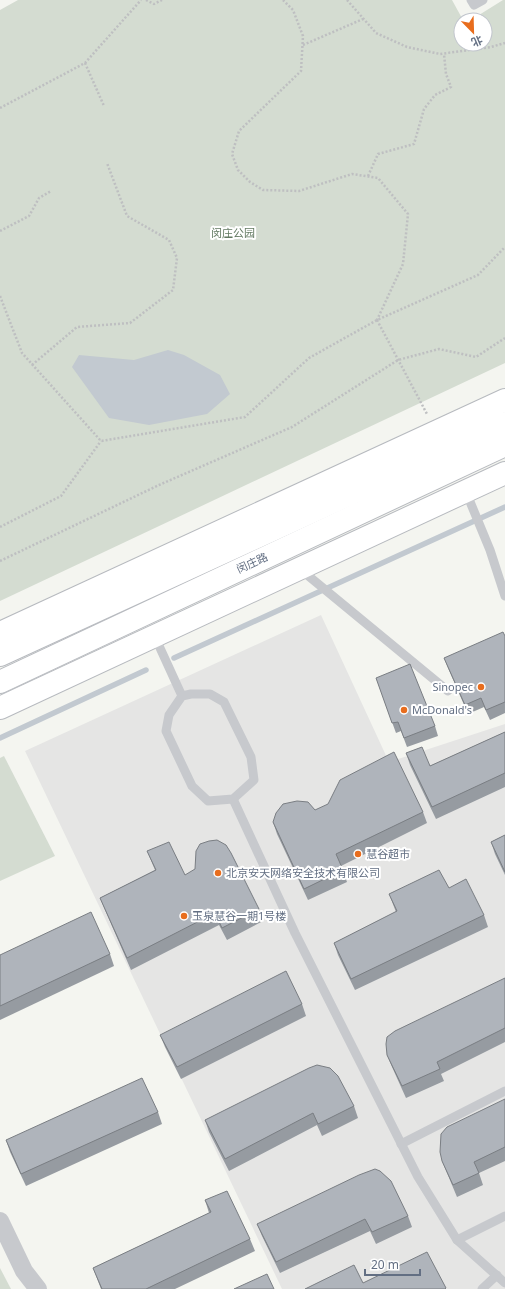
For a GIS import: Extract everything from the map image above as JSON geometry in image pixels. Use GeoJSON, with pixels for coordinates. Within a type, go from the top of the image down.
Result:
{"type":"FeatureCollection","features":[{"type":"Feature","properties":{"kind":"street","name":"闵庄路"},"geometry":{"type":"LineString","coordinates":[[0,682],[446,450],[505,400]]}},
{"type":"Feature","properties":{"kind":"street","name":"闵庄路"},"geometry":{"type":"LineString","coordinates":[[0,655],[505,423]]}},
{"type":"Feature","properties":{"kind":"street","name":"闵庄路"},"geometry":{"type":"LineString","coordinates":[[0,633],[446,450],[505,445]]}},
{"type":"Feature","properties":{"kind":"street"},"geometry":{"type":"LineString","coordinates":[[446,450],[466,492]]}},
{"type":"Feature","properties":{"kind":"street"},"geometry":{"type":"LineString","coordinates":[[0,708],[505,473]]}},
{"type":"Feature","properties":{"kind":"street"},"geometry":{"type":"LineString","coordinates":[[0,1221],[24,1271],[38,1289]]}},
{"type":"Feature","properties":{"kind":"lane"},"geometry":{"type":"LineString","coordinates":[[471,0],[474,5],[483,0]]}},
{"type":"Feature","properties":{"kind":"lane"},"geometry":{"type":"LineString","coordinates":[[466,492],[490,550],[505,596]]}},
{"type":"Feature","properties":{"kind":"lane"},"geometry":{"type":"LineString","coordinates":[[300,569],[448,691]]}},
{"type":"Feature","properties":{"kind":"lane"},"geometry":{"type":"LineString","coordinates":[[155,637],[182,696]]}},
{"type":"Feature","properties":{"kind":"lane"},"geometry":{"type":"LineString","coordinates":[[191,694],[210,694],[224,702],[228,708],[251,757],[254,780],[233,799],[208,801],[192,786],[166,731],[169,715],[182,696],[191,694]]}},
{"type":"Feature","properties":{"kind":"lane"},"geometry":{"type":"LineString","coordinates":[[233,799],[295,933],[418,1177],[457,1240],[505,1283]]}},
{"type":"Feature","properties":{"kind":"lane"},"geometry":{"type":"LineString","coordinates":[[401,1144],[505,1091]]}},
{"type":"Feature","properties":{"kind":"lane"},"geometry":{"type":"LineString","coordinates":[[457,1240],[505,1216]]}},
{"type":"Feature","properties":{"kind":"lane"},"geometry":{"type":"LineString","coordinates":[[482,1289],[497,1276]]}},
{"type":"Feature","properties":{"kind":"path"},"geometry":{"type":"LineString","coordinates":[[0,108],[85,63],[141,0]]}},
{"type":"Feature","properties":{"kind":"path"},"geometry":{"type":"LineString","coordinates":[[146,0],[154,4],[162,0]]}},
{"type":"Feature","properties":{"kind":"path"},"geometry":{"type":"LineString","coordinates":[[284,0],[294,10],[303,36],[301,71],[239,131],[232,154],[238,170],[250,182],[263,190],[299,191],[352,174],[378,178],[408,214],[403,264],[377,320]]}},
{"type":"Feature","properties":{"kind":"path"},"geometry":{"type":"LineString","coordinates":[[347,0],[376,33],[407,47],[444,54],[491,47],[505,43]]}},
{"type":"Feature","properties":{"kind":"path"},"geometry":{"type":"LineString","coordinates":[[302,45],[363,19]]}},
{"type":"Feature","properties":{"kind":"path"},"geometry":{"type":"LineString","coordinates":[[368,176],[378,154],[414,144],[424,109],[435,95],[452,87],[446,74],[444,54]]}},
{"type":"Feature","properties":{"kind":"path"},"geometry":{"type":"LineString","coordinates":[[85,63],[104,106]]}},
{"type":"Feature","properties":{"kind":"path"},"geometry":{"type":"LineString","coordinates":[[32,365],[76,327],[130,323],[173,290],[177,258],[169,240],[128,216],[107,163]]}},
{"type":"Feature","properties":{"kind":"path"},"geometry":{"type":"LineString","coordinates":[[0,231],[29,216],[39,198],[51,191]]}},
{"type":"Feature","properties":{"kind":"path"},"geometry":{"type":"LineString","coordinates":[[0,527],[61,496],[101,441],[245,418],[309,358],[377,320],[478,275],[505,247]]}},
{"type":"Feature","properties":{"kind":"path"},"geometry":{"type":"LineString","coordinates":[[0,296],[22,353],[101,441]]}},
{"type":"Feature","properties":{"kind":"path"},"geometry":{"type":"LineString","coordinates":[[377,320],[446,450]]}},
{"type":"Feature","properties":{"kind":"path"},"geometry":{"type":"LineString","coordinates":[[0,561],[159,485],[292,426],[398,360],[439,349],[476,356],[505,338]]}},
{"type":"Feature","properties":{"kind":"shaded area"},"geometry":{"type":"Polygon","coordinates":[[[168,350],[184,355],[220,375],[230,394],[207,414],[149,425],[109,418],[72,367],[79,355],[134,360],[168,350]]]}},
{"type":"Feature","properties":{"kind":"shaded area"},"geometry":{"type":"Polygon","coordinates":[[[321,615],[389,762],[505,724],[505,1289],[282,1289],[25,751],[321,615]]]}},
{"type":"Feature","properties":{"kind":"green space","name":"闵庄公园"},"geometry":{"type":"Polygon","coordinates":[[[18,0],[452,0],[459,12],[453,12],[453,52],[493,52],[493,12],[484,12],[505,0],[505,363],[0,601],[0,10],[18,0]]]}},
{"type":"Feature","properties":{"kind":"green space"},"geometry":{"type":"Polygon","coordinates":[[[4,756],[55,856],[0,881],[0,758],[4,756]]]}},
{"type":"Feature","properties":{"kind":"green space"},"geometry":{"type":"Polygon","coordinates":[[[0,1268],[11,1289],[0,1289],[0,1268]]]}},
{"type":"Feature","properties":{"kind":"building","name":"Sinopec"},"geometry":{"type":"Polygon","coordinates":[[[503,632],[505,636],[505,702],[486,710],[481,698],[465,705],[444,658],[503,632]]]}},
{"type":"Feature","properties":{"kind":"building"},"geometry":{"type":"Polygon","coordinates":[[[410,664],[435,726],[404,738],[398,722],[392,723],[376,678],[410,664]]]}},
{"type":"Feature","properties":{"kind":"building"},"geometry":{"type":"Polygon","coordinates":[[[505,732],[505,773],[432,807],[406,753],[422,747],[430,766],[505,732]]]}},
{"type":"Feature","properties":{"kind":"building"},"geometry":{"type":"Polygon","coordinates":[[[394,752],[423,812],[336,854],[343,870],[304,889],[273,822],[276,813],[283,804],[297,801],[308,802],[315,810],[328,804],[340,780],[394,752]]]}},
{"type":"Feature","properties":{"kind":"building"},"geometry":{"type":"Polygon","coordinates":[[[505,835],[505,872],[491,842],[505,835]]]}},
{"type":"Feature","properties":{"kind":"building","name":"玉泉慧谷一期1号楼"},"geometry":{"type":"Polygon","coordinates":[[[217,840],[226,845],[231,853],[259,909],[222,928],[215,913],[127,958],[100,898],[156,870],[147,851],[169,842],[185,875],[195,869],[196,851],[200,844],[217,840]]]}},
{"type":"Feature","properties":{"kind":"building"},"geometry":{"type":"Polygon","coordinates":[[[439,870],[449,888],[466,879],[484,915],[351,979],[334,943],[397,911],[389,894],[439,870]]]}},
{"type":"Feature","properties":{"kind":"building"},"geometry":{"type":"Polygon","coordinates":[[[91,912],[110,954],[0,1006],[0,955],[91,912]]]}},
{"type":"Feature","properties":{"kind":"building"},"geometry":{"type":"Polygon","coordinates":[[[286,971],[302,1004],[177,1067],[160,1035],[286,971]]]}},
{"type":"Feature","properties":{"kind":"building"},"geometry":{"type":"Polygon","coordinates":[[[505,978],[505,1028],[437,1062],[440,1069],[402,1086],[387,1055],[387,1037],[395,1031],[505,978]]]}},
{"type":"Feature","properties":{"kind":"building"},"geometry":{"type":"Polygon","coordinates":[[[317,1065],[330,1068],[338,1076],[354,1106],[318,1124],[313,1113],[225,1159],[205,1120],[317,1065]]]}},
{"type":"Feature","properties":{"kind":"building"},"geometry":{"type":"Polygon","coordinates":[[[142,1078],[158,1112],[21,1174],[6,1140],[142,1078]]]}},
{"type":"Feature","properties":{"kind":"building"},"geometry":{"type":"Polygon","coordinates":[[[505,1099],[505,1147],[474,1162],[479,1173],[453,1185],[442,1161],[440,1152],[441,1134],[447,1127],[505,1099]]]}},
{"type":"Feature","properties":{"kind":"building"},"geometry":{"type":"Polygon","coordinates":[[[375,1169],[380,1171],[391,1181],[408,1216],[372,1232],[365,1219],[276,1262],[257,1224],[359,1175],[375,1169]]]}},
{"type":"Feature","properties":{"kind":"building"},"geometry":{"type":"Polygon","coordinates":[[[227,1191],[250,1239],[146,1289],[102,1289],[93,1268],[211,1212],[205,1200],[227,1191]]]}},
{"type":"Feature","properties":{"kind":"building"},"geometry":{"type":"Polygon","coordinates":[[[427,1252],[446,1288],[445,1289],[305,1289],[354,1265],[363,1283],[427,1252]]]}},
{"type":"Feature","properties":{"kind":"building"},"geometry":{"type":"Polygon","coordinates":[[[267,1274],[274,1289],[234,1289],[267,1274]]]}},
{"type":"Feature","properties":{"kind":"waterway"},"geometry":{"type":"LineString","coordinates":[[174,658],[505,507]]}},
{"type":"Feature","properties":{"kind":"waterway"},"geometry":{"type":"LineString","coordinates":[[0,738],[146,670]]}},
{"type":"Feature","properties":{"kind":"place","name":"Sinopec"},"geometry":{"type":"Point","coordinates":[481,687]}},
{"type":"Feature","properties":{"kind":"place","name":"McDonald's"},"geometry":{"type":"Point","coordinates":[404,710]}},
{"type":"Feature","properties":{"kind":"place","name":"慧谷超市"},"geometry":{"type":"Point","coordinates":[358,854]}},
{"type":"Feature","properties":{"kind":"place","name":"北京安天网络安全技术有限公司"},"geometry":{"type":"Point","coordinates":[218,873]}},
{"type":"Feature","properties":{"kind":"place","name":"玉泉慧谷一期1号楼"},"geometry":{"type":"Point","coordinates":[184,916]}}]}
